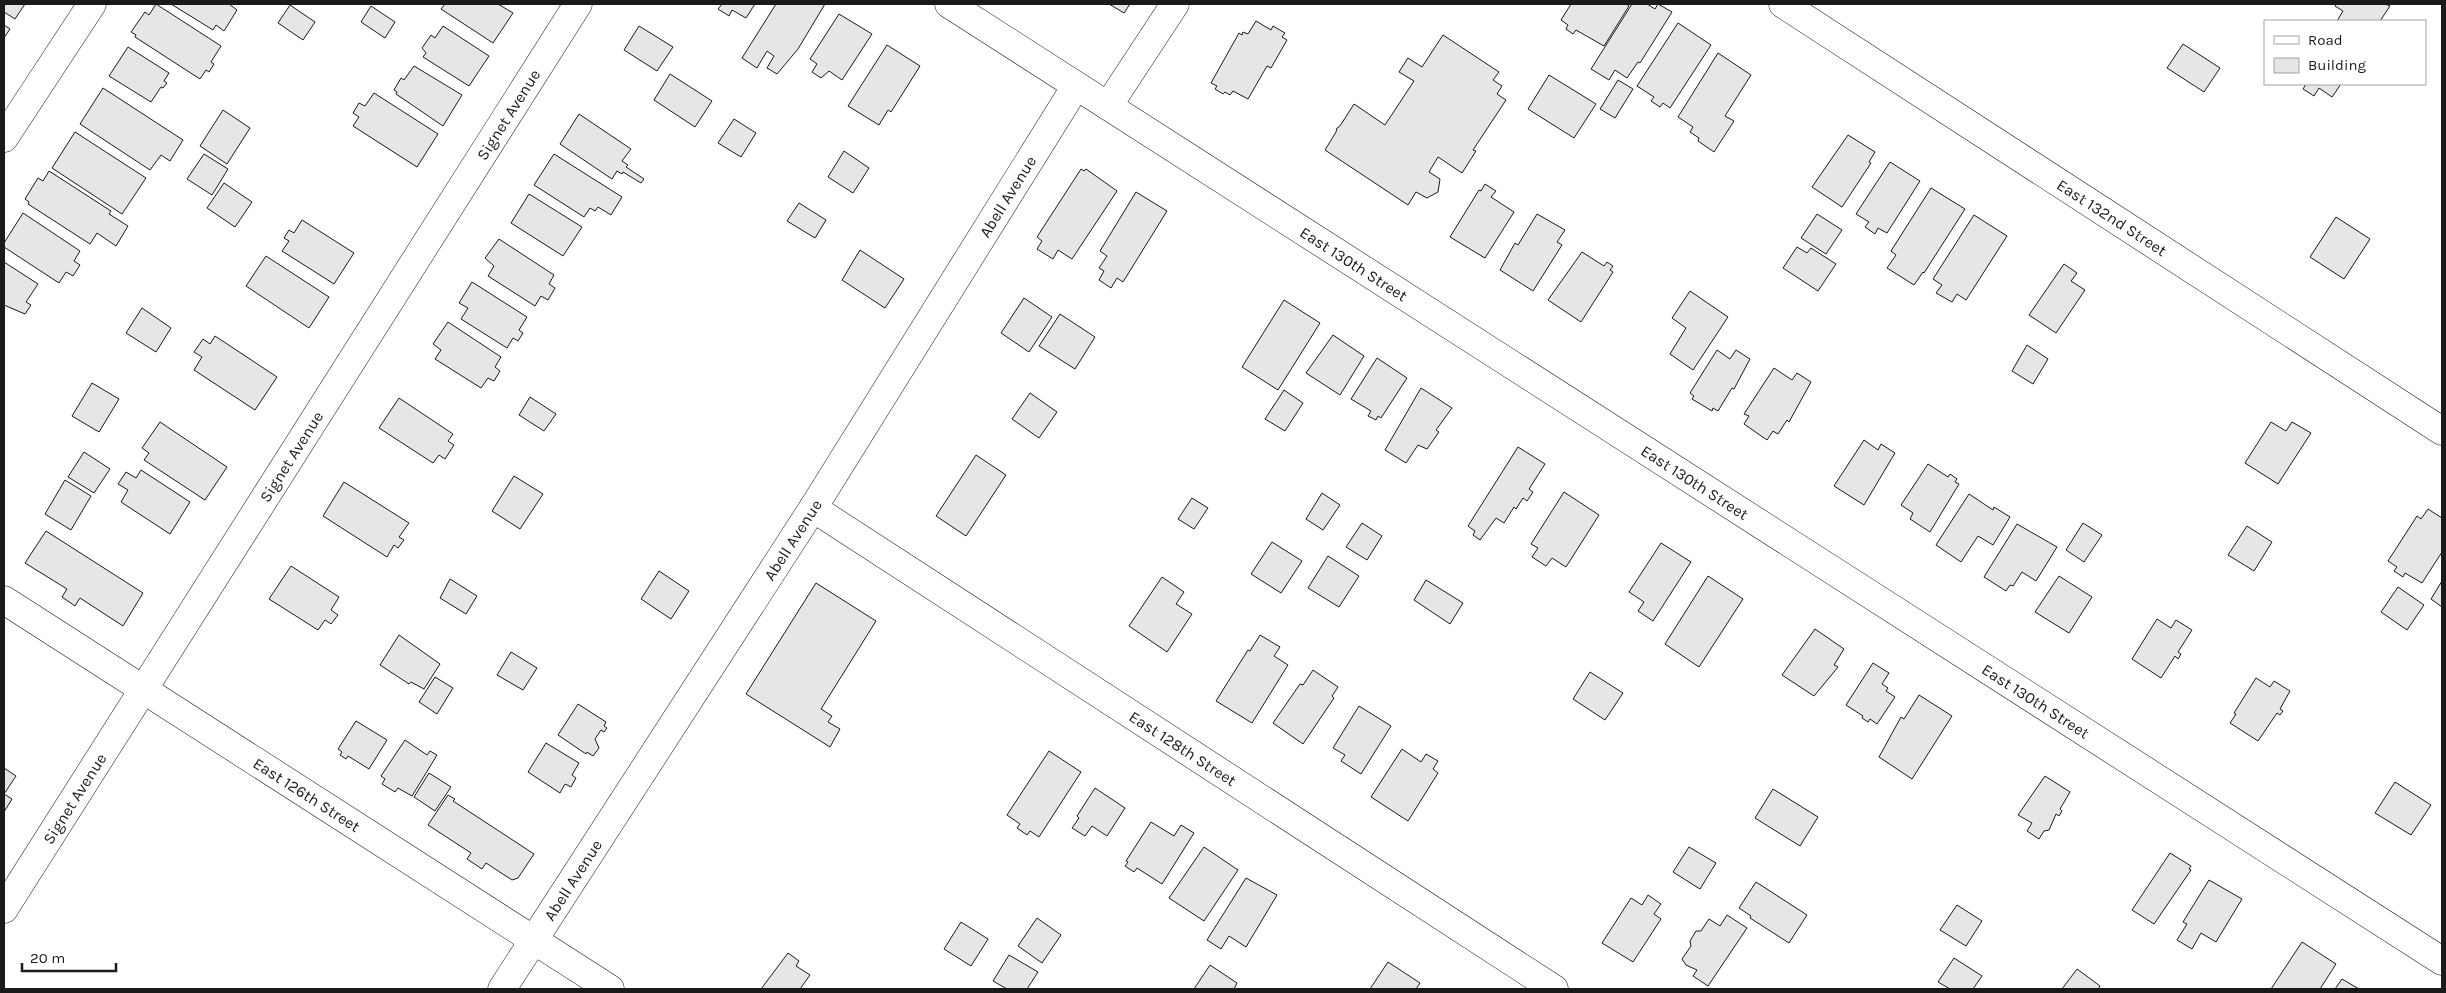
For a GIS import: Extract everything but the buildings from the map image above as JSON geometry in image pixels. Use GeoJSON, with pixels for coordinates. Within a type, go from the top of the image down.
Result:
{"type":"FeatureCollection","features":[{"type":"Feature","properties":{"kind":"street"},"geometry":{"type":"LineString","coordinates":[[4,138],[92,4]]}},
{"type":"Feature","properties":{"kind":"street","name":"Signet Avenue"},"geometry":{"type":"LineString","coordinates":[[4,909],[578,4]]}},
{"type":"Feature","properties":{"kind":"street","name":"East 130th Street"},"geometry":{"type":"LineString","coordinates":[[949,4],[2442,961]]}},
{"type":"Feature","properties":{"kind":"street"},"geometry":{"type":"LineString","coordinates":[[1108,106],[1175,4]]}},
{"type":"Feature","properties":{"kind":"street","name":"East 132nd Street"},"geometry":{"type":"LineString","coordinates":[[1783,4],[2442,431]]}},
{"type":"Feature","properties":{"kind":"street","name":"Abell Avenue"},"geometry":{"type":"LineString","coordinates":[[502,989],[813,508],[1076,86]]}},
{"type":"Feature","properties":{"kind":"street","name":"East 128th Street"},"geometry":{"type":"LineString","coordinates":[[813,508],[1554,989]]}},
{"type":"Feature","properties":{"kind":"street","name":"East 126th Street"},"geometry":{"type":"LineString","coordinates":[[4,600],[610,989]]}}]}
